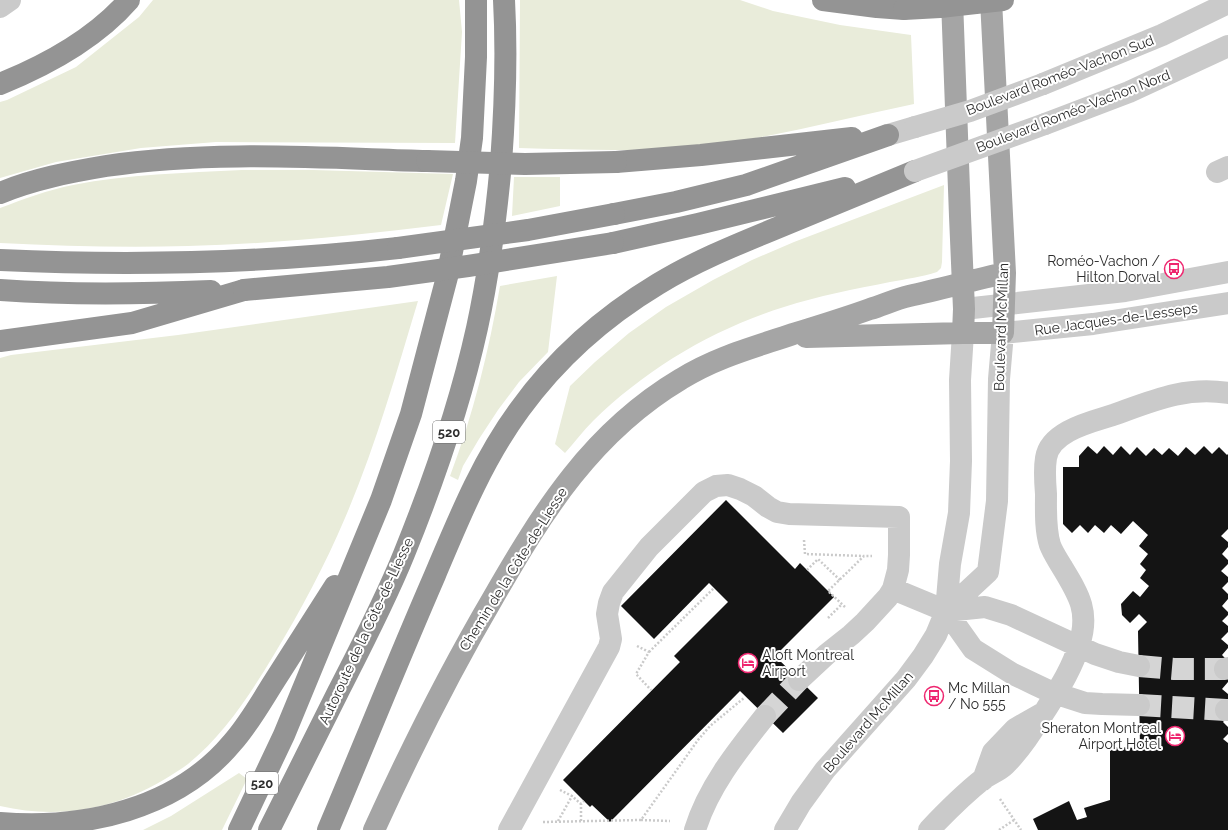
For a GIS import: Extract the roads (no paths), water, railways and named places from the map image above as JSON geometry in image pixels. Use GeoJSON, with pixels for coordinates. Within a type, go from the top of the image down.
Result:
{"type":"FeatureCollection","features":[{"type":"Feature","properties":{"kind":"highway"},"geometry":{"type":"LineString","coordinates":[[0,84],[40,66],[64,53],[88,37],[109,20],[129,0]]}},
{"type":"Feature","properties":{"kind":"highway","name":"520"},"geometry":{"type":"LineString","coordinates":[[239,830],[284,735],[366,538],[411,414],[448,277],[461,212],[472,138],[476,58],[476,0]]}},
{"type":"Feature","properties":{"kind":"highway","name":"Autoroute de la Côte-de-Liesse"},"geometry":{"type":"LineString","coordinates":[[269,830],[366,636],[404,555],[438,466],[463,383],[477,328],[494,233],[504,124],[504,0]]}},
{"type":"Feature","properties":{"kind":"highway"},"geometry":{"type":"LineString","coordinates":[[823,0],[877,8],[904,9],[940,8],[1003,0]]}},
{"type":"Feature","properties":{"kind":"highway"},"geometry":{"type":"LineString","coordinates":[[0,193],[33,182],[68,173],[135,162],[183,157],[269,156],[525,164],[616,162],[701,155],[888,135]]}},
{"type":"Feature","properties":{"kind":"highway"},"geometry":{"type":"LineString","coordinates":[[0,260],[108,263],[204,262],[353,253],[528,230],[676,202],[746,185],[888,135]]}},
{"type":"Feature","properties":{"kind":"highway"},"geometry":{"type":"LineString","coordinates":[[0,290],[23,292],[135,293],[244,290],[422,273],[613,242],[698,224],[915,171]]}},
{"type":"Feature","properties":{"kind":"highway"},"geometry":{"type":"LineString","coordinates":[[328,830],[430,585],[483,470],[503,434],[538,386],[587,336],[630,302],[658,284],[708,257],[915,171]]}},
{"type":"Feature","properties":{"kind":"highway"},"geometry":{"type":"LineString","coordinates":[[0,341],[132,323],[244,290]]}},
{"type":"Feature","properties":{"kind":"highway"},"geometry":{"type":"LineString","coordinates":[[0,823],[15,826],[42,828],[70,827],[104,821],[133,812],[164,798],[191,781],[212,764],[232,743],[249,721],[366,538]]}},
{"type":"Feature","properties":{"kind":"main road","name":"Boulevard McMillan"},"geometry":{"type":"LineString","coordinates":[[952,0],[964,309],[963,333]]}},
{"type":"Feature","properties":{"kind":"main road","name":"Boulevard McMillan"},"geometry":{"type":"LineString","coordinates":[[991,0],[1005,273],[1003,333]]}},
{"type":"Feature","properties":{"kind":"main road","name":"Chemin de la Côte-de-Liesse"},"geometry":{"type":"LineString","coordinates":[[374,830],[429,714],[474,629],[551,503],[581,464],[623,420],[643,403],[682,378],[721,359],[767,342],[908,296],[1005,273]]}},
{"type":"Feature","properties":{"kind":"main road","name":"Chemin de la Côte-de-Liesse"},"geometry":{"type":"LineString","coordinates":[[783,338],[1003,333]]}},
{"type":"Feature","properties":{"kind":"street"},"geometry":{"type":"LineString","coordinates":[[0,7],[10,0]]}},
{"type":"Feature","properties":{"kind":"street","name":"Boulevard Roméo-Vachon Sud"},"geometry":{"type":"LineString","coordinates":[[888,135],[970,111],[1043,84],[1162,35],[1228,4]]}},
{"type":"Feature","properties":{"kind":"street","name":"Boulevard Roméo-Vachon Nord"},"geometry":{"type":"LineString","coordinates":[[915,171],[1129,92],[1228,46]]}},
{"type":"Feature","properties":{"kind":"street","name":"Rue Jacques-de-Lesseps"},"geometry":{"type":"LineString","coordinates":[[964,309],[1125,291],[1228,272]]}},
{"type":"Feature","properties":{"kind":"street","name":"Rue Jacques-de-Lesseps"},"geometry":{"type":"LineString","coordinates":[[1003,333],[1093,324],[1228,303]]}},
{"type":"Feature","properties":{"kind":"street","name":"Boulevard McMillan"},"geometry":{"type":"LineString","coordinates":[[785,830],[801,803],[821,775],[906,679],[923,656],[936,635],[946,611],[950,564],[959,513],[961,461],[960,380],[963,333]]}},
{"type":"Feature","properties":{"kind":"street","name":"Boulevard McMillan"},"geometry":{"type":"LineString","coordinates":[[946,611],[988,572],[997,494],[999,379],[1003,333]]}},
{"type":"Feature","properties":{"kind":"street"},"geometry":{"type":"LineString","coordinates":[[930,830],[983,780],[1004,766],[1027,740],[1057,693],[1079,647],[1084,628],[1080,597],[1055,555],[1047,532],[1045,468],[1046,457],[1050,446],[1066,432],[1163,398],[1182,393],[1203,391],[1228,393]]}},
{"type":"Feature","properties":{"kind":"street"},"geometry":{"type":"LineString","coordinates":[[509,830],[610,647],[611,639],[607,614],[613,592],[649,547],[704,492],[716,486],[728,485],[740,488],[777,512],[789,514],[899,517],[898,570],[894,589],[865,622],[799,680]]}},
{"type":"Feature","properties":{"kind":"street"},"geometry":{"type":"LineString","coordinates":[[894,589],[946,611],[985,607],[1023,620],[1079,647],[1119,662],[1139,666]]}},
{"type":"Feature","properties":{"kind":"street"},"geometry":{"type":"LineString","coordinates":[[946,611],[972,648],[1013,674],[1051,692],[1085,702],[1139,705]]}},
{"type":"Feature","properties":{"kind":"street"},"geometry":{"type":"LineString","coordinates":[[695,830],[707,801],[719,779],[765,716]]}},
{"type":"Feature","properties":{"kind":"tunnel"},"geometry":{"type":"LineString","coordinates":[[1139,666],[1174,669],[1225,669]]}},
{"type":"Feature","properties":{"kind":"tunnel"},"geometry":{"type":"LineString","coordinates":[[765,716],[799,680]]}},
{"type":"Feature","properties":{"kind":"tunnel"},"geometry":{"type":"LineString","coordinates":[[1139,705],[1226,710]]}},
{"type":"Feature","properties":{"kind":"place","name":"Roméo-Vachon / Hilton Dorval"},"geometry":{"type":"Point","coordinates":[1174,269]}},
{"type":"Feature","properties":{"kind":"place","name":"Aloft Montreal Airport"},"geometry":{"type":"Point","coordinates":[748,663]}},
{"type":"Feature","properties":{"kind":"place","name":"Mc Millan / No 555"},"geometry":{"type":"Point","coordinates":[934,696]}},
{"type":"Feature","properties":{"kind":"place","name":"Sheraton Montreal Airport Hotel"},"geometry":{"type":"Point","coordinates":[1175,736]}}]}
